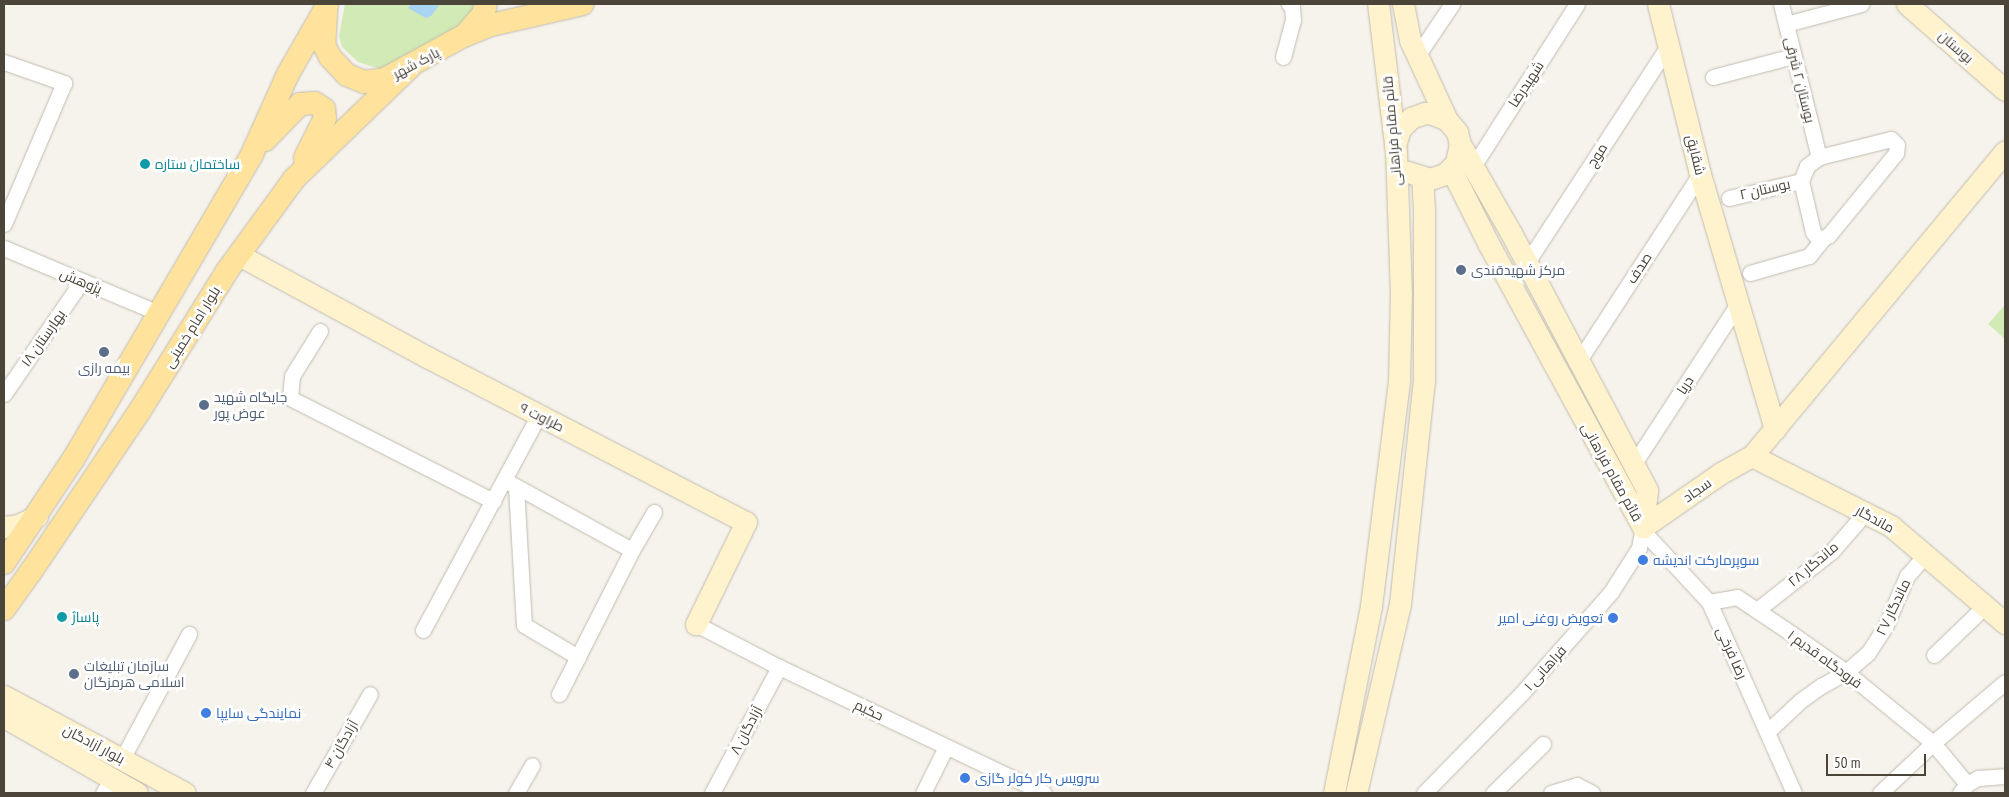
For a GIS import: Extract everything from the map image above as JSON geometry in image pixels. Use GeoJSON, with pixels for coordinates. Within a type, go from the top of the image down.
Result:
{"type":"FeatureCollection","features":[{"type":"Feature","properties":{"kind":"main road","name":"پارک شهر"},"geometry":{"type":"LineString","coordinates":[[327,5],[324,45],[339,69],[356,80],[364,82],[385,79],[409,68],[466,35],[483,14],[486,4]]}},
{"type":"Feature","properties":{"kind":"main road"},"geometry":{"type":"LineString","coordinates":[[4,562],[37,516],[74,458],[252,154],[288,74],[327,5]]}},
{"type":"Feature","properties":{"kind":"main road"},"geometry":{"type":"LineString","coordinates":[[466,35],[491,25],[572,5]]}},
{"type":"Feature","properties":{"kind":"main road","name":"بلوار امام خمینی"},"geometry":{"type":"LineString","coordinates":[[4,609],[139,412],[239,255],[294,179],[409,68]]}},
{"type":"Feature","properties":{"kind":"main road"},"geometry":{"type":"LineString","coordinates":[[252,154],[300,104],[315,103],[324,109],[325,118],[294,179]]}},
{"type":"Feature","properties":{"kind":"street"},"geometry":{"type":"LineString","coordinates":[[1283,57],[1293,20],[1292,6],[1288,4]]}},
{"type":"Feature","properties":{"kind":"street","name":"قائم مقام فراهانی"},"geometry":{"type":"LineString","coordinates":[[1334,793],[1371,606],[1399,380],[1401,294],[1396,152],[1378,4]]}},
{"type":"Feature","properties":{"kind":"street"},"geometry":{"type":"LineString","coordinates":[[1403,4],[1410,40],[1448,120],[1458,132],[1460,144],[1459,155],[1451,169],[1437,177],[1422,178],[1414,176],[1402,166],[1396,152],[1396,136],[1411,118],[1425,113],[1448,120]]}},
{"type":"Feature","properties":{"kind":"street"},"geometry":{"type":"LineString","coordinates":[[1417,56],[1452,4]]}},
{"type":"Feature","properties":{"kind":"street","name":"شهیدرضا"},"geometry":{"type":"LineString","coordinates":[[1474,165],[1578,4]]}},
{"type":"Feature","properties":{"kind":"street","name":"شقایق"},"geometry":{"type":"LineString","coordinates":[[1658,4],[1700,174],[1775,429]]}},
{"type":"Feature","properties":{"kind":"street","name":"بوستان ۲ شرقی"},"geometry":{"type":"LineString","coordinates":[[1781,4],[1819,157]]}},
{"type":"Feature","properties":{"kind":"street"},"geometry":{"type":"LineString","coordinates":[[1786,24],[1861,4]]}},
{"type":"Feature","properties":{"kind":"street","name":"بوستان"},"geometry":{"type":"LineString","coordinates":[[1907,4],[2005,90]]}},
{"type":"Feature","properties":{"kind":"street","name":"موج"},"geometry":{"type":"LineString","coordinates":[[1526,264],[1668,46]]}},
{"type":"Feature","properties":{"kind":"street"},"geometry":{"type":"LineString","coordinates":[[1712,77],[1793,56]]}},
{"type":"Feature","properties":{"kind":"street"},"geometry":{"type":"LineString","coordinates":[[4,62],[64,83],[4,224]]}},
{"type":"Feature","properties":{"kind":"street"},"geometry":{"type":"LineString","coordinates":[[1750,273],[1809,256],[1896,153],[1898,145],[1890,139],[1819,157],[1808,166],[1801,181],[1812,232],[1819,240],[1823,239]]}},
{"type":"Feature","properties":{"kind":"street","name":"قائم مقام فراهانی"},"geometry":{"type":"LineString","coordinates":[[1460,144],[1474,165],[1511,233],[1647,490],[1643,529]]}},
{"type":"Feature","properties":{"kind":"street"},"geometry":{"type":"LineString","coordinates":[[1752,456],[2005,151]]}},
{"type":"Feature","properties":{"kind":"street","name":"قائم مقام فراهانی"},"geometry":{"type":"LineString","coordinates":[[1451,169],[1488,243],[1643,529]]}},
{"type":"Feature","properties":{"kind":"street","name":"صدف"},"geometry":{"type":"LineString","coordinates":[[1578,362],[1700,174]]}},
{"type":"Feature","properties":{"kind":"street","name":"قائم مقام فراهانی"},"geometry":{"type":"LineString","coordinates":[[1356,793],[1400,604],[1424,381],[1424,211],[1422,178]]}},
{"type":"Feature","properties":{"kind":"street","name":"بوستان ۲"},"geometry":{"type":"LineString","coordinates":[[1729,198],[1801,181]]}},
{"type":"Feature","properties":{"kind":"street"},"geometry":{"type":"LineString","coordinates":[[1488,243],[1511,233]]}},
{"type":"Feature","properties":{"kind":"street","name":"پژوهش"},"geometry":{"type":"LineString","coordinates":[[4,248],[159,313]]}},
{"type":"Feature","properties":{"kind":"street","name":"طراوت ۹"},"geometry":{"type":"LineString","coordinates":[[239,255],[539,415],[746,522],[696,624]]}},
{"type":"Feature","properties":{"kind":"street","name":"بهارستان ۱۸"},"geometry":{"type":"LineString","coordinates":[[4,394],[82,282]]}},
{"type":"Feature","properties":{"kind":"street","name":"دریا"},"geometry":{"type":"LineString","coordinates":[[1633,465],[1738,304]]}},
{"type":"Feature","properties":{"kind":"street"},"geometry":{"type":"LineString","coordinates":[[320,331],[292,376],[290,398],[493,501]]}},
{"type":"Feature","properties":{"kind":"street"},"geometry":{"type":"LineString","coordinates":[[423,630],[493,501],[510,483],[539,415]]}},
{"type":"Feature","properties":{"kind":"street","name":"سجاد"},"geometry":{"type":"LineString","coordinates":[[1643,529],[1721,473],[1752,456]]}},
{"type":"Feature","properties":{"kind":"street","name":"ماندگار"},"geometry":{"type":"LineString","coordinates":[[1752,456],[1891,526],[2005,623]]}},
{"type":"Feature","properties":{"kind":"street"},"geometry":{"type":"LineString","coordinates":[[510,483],[632,550]]}},
{"type":"Feature","properties":{"kind":"street"},"geometry":{"type":"LineString","coordinates":[[510,483],[524,625],[578,657]]}},
{"type":"Feature","properties":{"kind":"street"},"geometry":{"type":"LineString","coordinates":[[559,694],[632,550],[654,512]]}},
{"type":"Feature","properties":{"kind":"street","name":"ماندگار ۲۸"},"geometry":{"type":"LineString","coordinates":[[1757,610],[1832,551],[1866,513]]}},
{"type":"Feature","properties":{"kind":"street"},"geometry":{"type":"LineString","coordinates":[[4,527],[18,525],[37,516]]}},
{"type":"Feature","properties":{"kind":"street","name":"رضا فرخی"},"geometry":{"type":"LineString","coordinates":[[1643,529],[1709,602],[1794,793]]}},
{"type":"Feature","properties":{"kind":"street","name":"فراهانی ۱"},"geometry":{"type":"LineString","coordinates":[[1424,793],[1522,693],[1611,592],[1639,548],[1643,529]]}},
{"type":"Feature","properties":{"kind":"street","name":"ماندگار ۲۷"},"geometry":{"type":"LineString","coordinates":[[1767,732],[1800,702],[1821,686],[1846,672],[1868,654],[1886,627],[1907,576],[1925,555]]}},
{"type":"Feature","properties":{"kind":"street","name":"فرودگاه قدیم ۱"},"geometry":{"type":"LineString","coordinates":[[1709,602],[1737,597],[1846,672],[1933,743],[1964,789]]}},
{"type":"Feature","properties":{"kind":"street"},"geometry":{"type":"LineString","coordinates":[[1934,655],[1986,606]]}},
{"type":"Feature","properties":{"kind":"street","name":"حکیم"},"geometry":{"type":"LineString","coordinates":[[696,624],[780,668],[1044,793]]}},
{"type":"Feature","properties":{"kind":"street"},"geometry":{"type":"LineString","coordinates":[[107,786],[189,634]]}},
{"type":"Feature","properties":{"kind":"street","name":"آزادگان ۸"},"geometry":{"type":"LineString","coordinates":[[712,793],[780,668]]}},
{"type":"Feature","properties":{"kind":"street"},"geometry":{"type":"LineString","coordinates":[[1880,793],[1933,743],[2005,682]]}},
{"type":"Feature","properties":{"kind":"street","name":"آزادگان ۴"},"geometry":{"type":"LineString","coordinates":[[313,793],[370,694]]}},
{"type":"Feature","properties":{"kind":"street","name":"بلوار آزادگان"},"geometry":{"type":"LineString","coordinates":[[4,696],[185,793]]}},
{"type":"Feature","properties":{"kind":"street","name":"بلوار آزادگان"},"geometry":{"type":"LineString","coordinates":[[4,717],[107,786],[137,793]]}},
{"type":"Feature","properties":{"kind":"street"},"geometry":{"type":"LineString","coordinates":[[1493,793],[1543,744]]}},
{"type":"Feature","properties":{"kind":"street"},"geometry":{"type":"LineString","coordinates":[[923,793],[946,747]]}},
{"type":"Feature","properties":{"kind":"street"},"geometry":{"type":"LineString","coordinates":[[516,793],[532,765]]}},
{"type":"Feature","properties":{"kind":"street"},"geometry":{"type":"LineString","coordinates":[[1964,789],[1978,778],[2005,776]]}},
{"type":"Feature","properties":{"kind":"street"},"geometry":{"type":"LineString","coordinates":[[1551,793],[1577,785],[1592,793]]}},
{"type":"Feature","properties":{"kind":"green space"},"geometry":{"type":"Polygon","coordinates":[[[345,4],[475,4],[469,18],[450,33],[412,58],[380,69],[358,62],[342,47],[339,36],[345,4]]]}},
{"type":"Feature","properties":{"kind":"green space"},"geometry":{"type":"Polygon","coordinates":[[[2005,305],[2005,339],[1988,324],[2005,305]]]}},
{"type":"Feature","properties":{"kind":"water"},"geometry":{"type":"Polygon","coordinates":[[[411,4],[440,4],[431,16],[426,18],[408,8],[411,4]]]}},
{"type":"Feature","properties":{"kind":"place","name":"ساختمان ستاره"},"geometry":{"type":"Point","coordinates":[145,164]}},
{"type":"Feature","properties":{"kind":"place","name":"مرکز شهیدقندی"},"geometry":{"type":"Point","coordinates":[1461,270]}},
{"type":"Feature","properties":{"kind":"place","name":"بیمه رازی"},"geometry":{"type":"Point","coordinates":[104,352]}},
{"type":"Feature","properties":{"kind":"place","name":"جایگاه شهید عوض پور"},"geometry":{"type":"Point","coordinates":[204,405]}},
{"type":"Feature","properties":{"kind":"place","name":"سوپرمارکت اندیشه"},"geometry":{"type":"Point","coordinates":[1643,560]}},
{"type":"Feature","properties":{"kind":"place","name":"پاساژ"},"geometry":{"type":"Point","coordinates":[62,617]}},
{"type":"Feature","properties":{"kind":"place","name":"تعویض روغنی امیر"},"geometry":{"type":"Point","coordinates":[1613,618]}},
{"type":"Feature","properties":{"kind":"place","name":"سازمان تبلیغات اسلامی هرمزگان"},"geometry":{"type":"Point","coordinates":[74,674]}},
{"type":"Feature","properties":{"kind":"place","name":"نمایندگی سایپا"},"geometry":{"type":"Point","coordinates":[206,713]}},
{"type":"Feature","properties":{"kind":"place","name":"سرویس کار کولر گازی"},"geometry":{"type":"Point","coordinates":[965,778]}}]}
